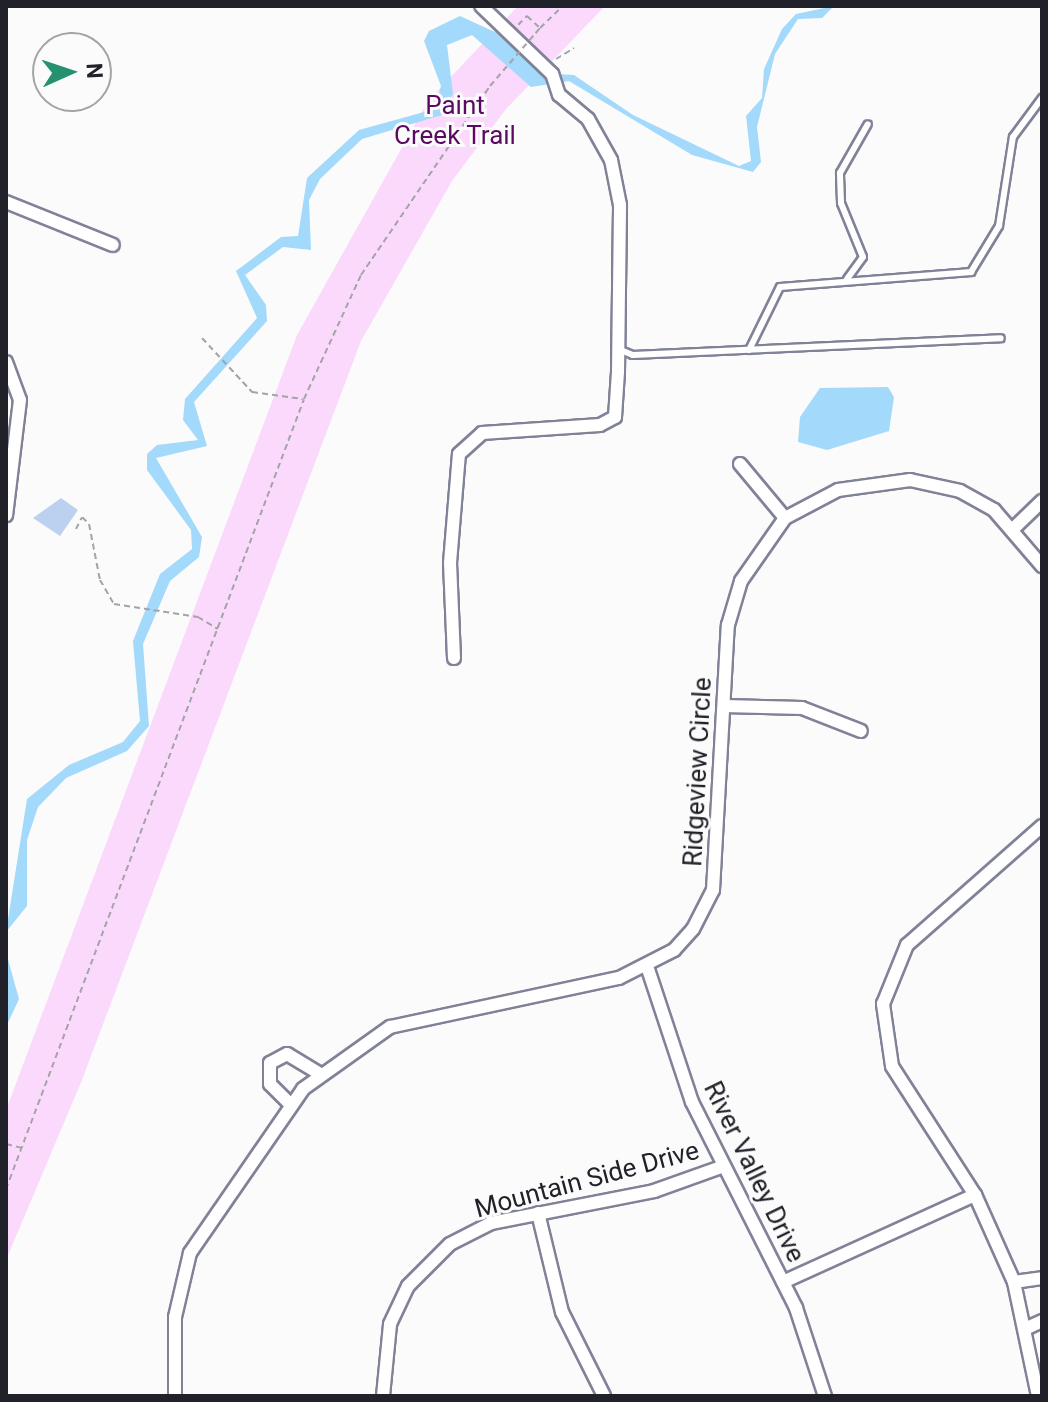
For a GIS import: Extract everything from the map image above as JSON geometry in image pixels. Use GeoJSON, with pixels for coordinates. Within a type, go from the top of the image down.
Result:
{"type":"FeatureCollection","features":[{"type":"Feature","properties":{"kind":"street"},"geometry":{"type":"LineString","coordinates":[[454,658],[450,563],[459,454],[482,433],[600,425],[615,417],[618,349],[620,205],[611,160],[588,119],[559,95],[545,66],[481,6]]}},
{"type":"Feature","properties":{"kind":"street"},"geometry":{"type":"LineString","coordinates":[[6,202],[113,245]]}},
{"type":"Feature","properties":{"kind":"street"},"geometry":{"type":"LineString","coordinates":[[6,362],[20,400],[6,515]]}},
{"type":"Feature","properties":{"kind":"street"},"geometry":{"type":"LineString","coordinates":[[740,464],[785,518]]}},
{"type":"Feature","properties":{"kind":"street","name":"Ridgeview Circle"},"geometry":{"type":"LineString","coordinates":[[175,1396],[175,1317],[190,1253],[290,1104],[320,1074],[390,1027],[647,966],[674,950],[713,890],[728,625],[741,581],[785,518],[838,490],[910,480],[960,491],[1012,530],[1042,566]]}},
{"type":"Feature","properties":{"kind":"street"},"geometry":{"type":"LineString","coordinates":[[1012,530],[1042,501]]}},
{"type":"Feature","properties":{"kind":"street"},"geometry":{"type":"LineString","coordinates":[[724,706],[802,708],[861,731]]}},
{"type":"Feature","properties":{"kind":"street"},"geometry":{"type":"LineString","coordinates":[[1038,1396],[1027,1328],[1014,1282],[975,1195],[892,1066],[883,1004],[907,945],[1042,826]]}},
{"type":"Feature","properties":{"kind":"street","name":"River Valley Drive"},"geometry":{"type":"LineString","coordinates":[[647,966],[721,1167],[783,1282],[825,1396]]}},
{"type":"Feature","properties":{"kind":"street"},"geometry":{"type":"LineString","coordinates":[[290,1104],[270,1084],[270,1063],[287,1054],[320,1074]]}},
{"type":"Feature","properties":{"kind":"street","name":"Mountain Side Drive"},"geometry":{"type":"LineString","coordinates":[[383,1396],[382,1344],[408,1286],[470,1233],[538,1213],[654,1191],[721,1167]]}},
{"type":"Feature","properties":{"kind":"street"},"geometry":{"type":"LineString","coordinates":[[783,1282],[975,1195]]}},
{"type":"Feature","properties":{"kind":"street"},"geometry":{"type":"LineString","coordinates":[[538,1213],[562,1312],[604,1396]]}},
{"type":"Feature","properties":{"kind":"street"},"geometry":{"type":"LineString","coordinates":[[1014,1282],[1042,1278]]}},
{"type":"Feature","properties":{"kind":"street"},"geometry":{"type":"LineString","coordinates":[[1027,1328],[1042,1321]]}},
{"type":"Feature","properties":{"kind":"lane"},"geometry":{"type":"LineString","coordinates":[[749,350],[780,287],[847,279],[971,272],[999,226],[1013,137],[1042,98]]}},
{"type":"Feature","properties":{"kind":"lane"},"geometry":{"type":"LineString","coordinates":[[847,279],[863,257],[841,203],[840,173],[868,124]]}},
{"type":"Feature","properties":{"kind":"lane"},"geometry":{"type":"LineString","coordinates":[[618,349],[633,355],[1001,338]]}},
{"type":"Feature","properties":{"kind":"path"},"geometry":{"type":"LineString","coordinates":[[6,1189],[304,399],[361,275],[490,86],[563,6]]}},
{"type":"Feature","properties":{"kind":"path"},"geometry":{"type":"LineString","coordinates":[[527,16],[540,28]]}},
{"type":"Feature","properties":{"kind":"path"},"geometry":{"type":"LineString","coordinates":[[545,66],[574,48]]}},
{"type":"Feature","properties":{"kind":"path"},"geometry":{"type":"LineString","coordinates":[[202,338],[231,376],[252,392],[304,399]]}},
{"type":"Feature","properties":{"kind":"path"},"geometry":{"type":"LineString","coordinates":[[76,529],[82,517],[89,524],[100,580],[114,604],[147,606],[173,618],[198,617],[218,629]]}},
{"type":"Feature","properties":{"kind":"path"},"geometry":{"type":"LineString","coordinates":[[6,1144],[23,1148]]}},
{"type":"Feature","properties":{"kind":"green space","name":"Paint Creek Trail"},"geometry":{"type":"Polygon","coordinates":[[[518,6],[605,6],[506,109],[452,181],[361,341],[82,1080],[6,1260],[6,1110],[297,335],[428,101],[518,6]]]}},
{"type":"Feature","properties":{"kind":"water"},"geometry":{"type":"Polygon","coordinates":[[[834,6],[822,18],[798,19],[775,54],[757,127],[761,162],[753,172],[692,155],[569,81],[531,87],[472,35],[447,45],[453,94],[442,115],[362,139],[320,179],[309,200],[311,250],[283,247],[245,275],[266,305],[267,321],[194,402],[207,446],[156,458],[202,537],[199,557],[170,581],[143,644],[149,726],[127,751],[66,778],[38,807],[27,840],[27,906],[6,932],[27,799],[69,765],[123,742],[140,721],[133,641],[160,574],[192,549],[191,530],[147,470],[147,454],[157,445],[198,440],[183,420],[185,399],[257,318],[236,271],[281,237],[298,236],[307,178],[359,130],[424,112],[437,101],[441,86],[424,41],[429,31],[460,16],[497,33],[539,73],[574,75],[633,115],[739,166],[751,161],[746,116],[762,98],[764,69],[782,29],[796,14],[834,6]]]}},
{"type":"Feature","properties":{"kind":"water"},"geometry":{"type":"Polygon","coordinates":[[[888,387],[894,397],[889,431],[827,450],[798,442],[800,417],[820,388],[888,387]]]}},
{"type":"Feature","properties":{"kind":"water"},"geometry":{"type":"Polygon","coordinates":[[[6,952],[19,999],[6,1027],[7,999],[6,952]]]}},
{"type":"Feature","properties":{"kind":"building"},"geometry":{"type":"Polygon","coordinates":[[[61,498],[78,510],[60,536],[33,518],[61,498]]]}}]}
